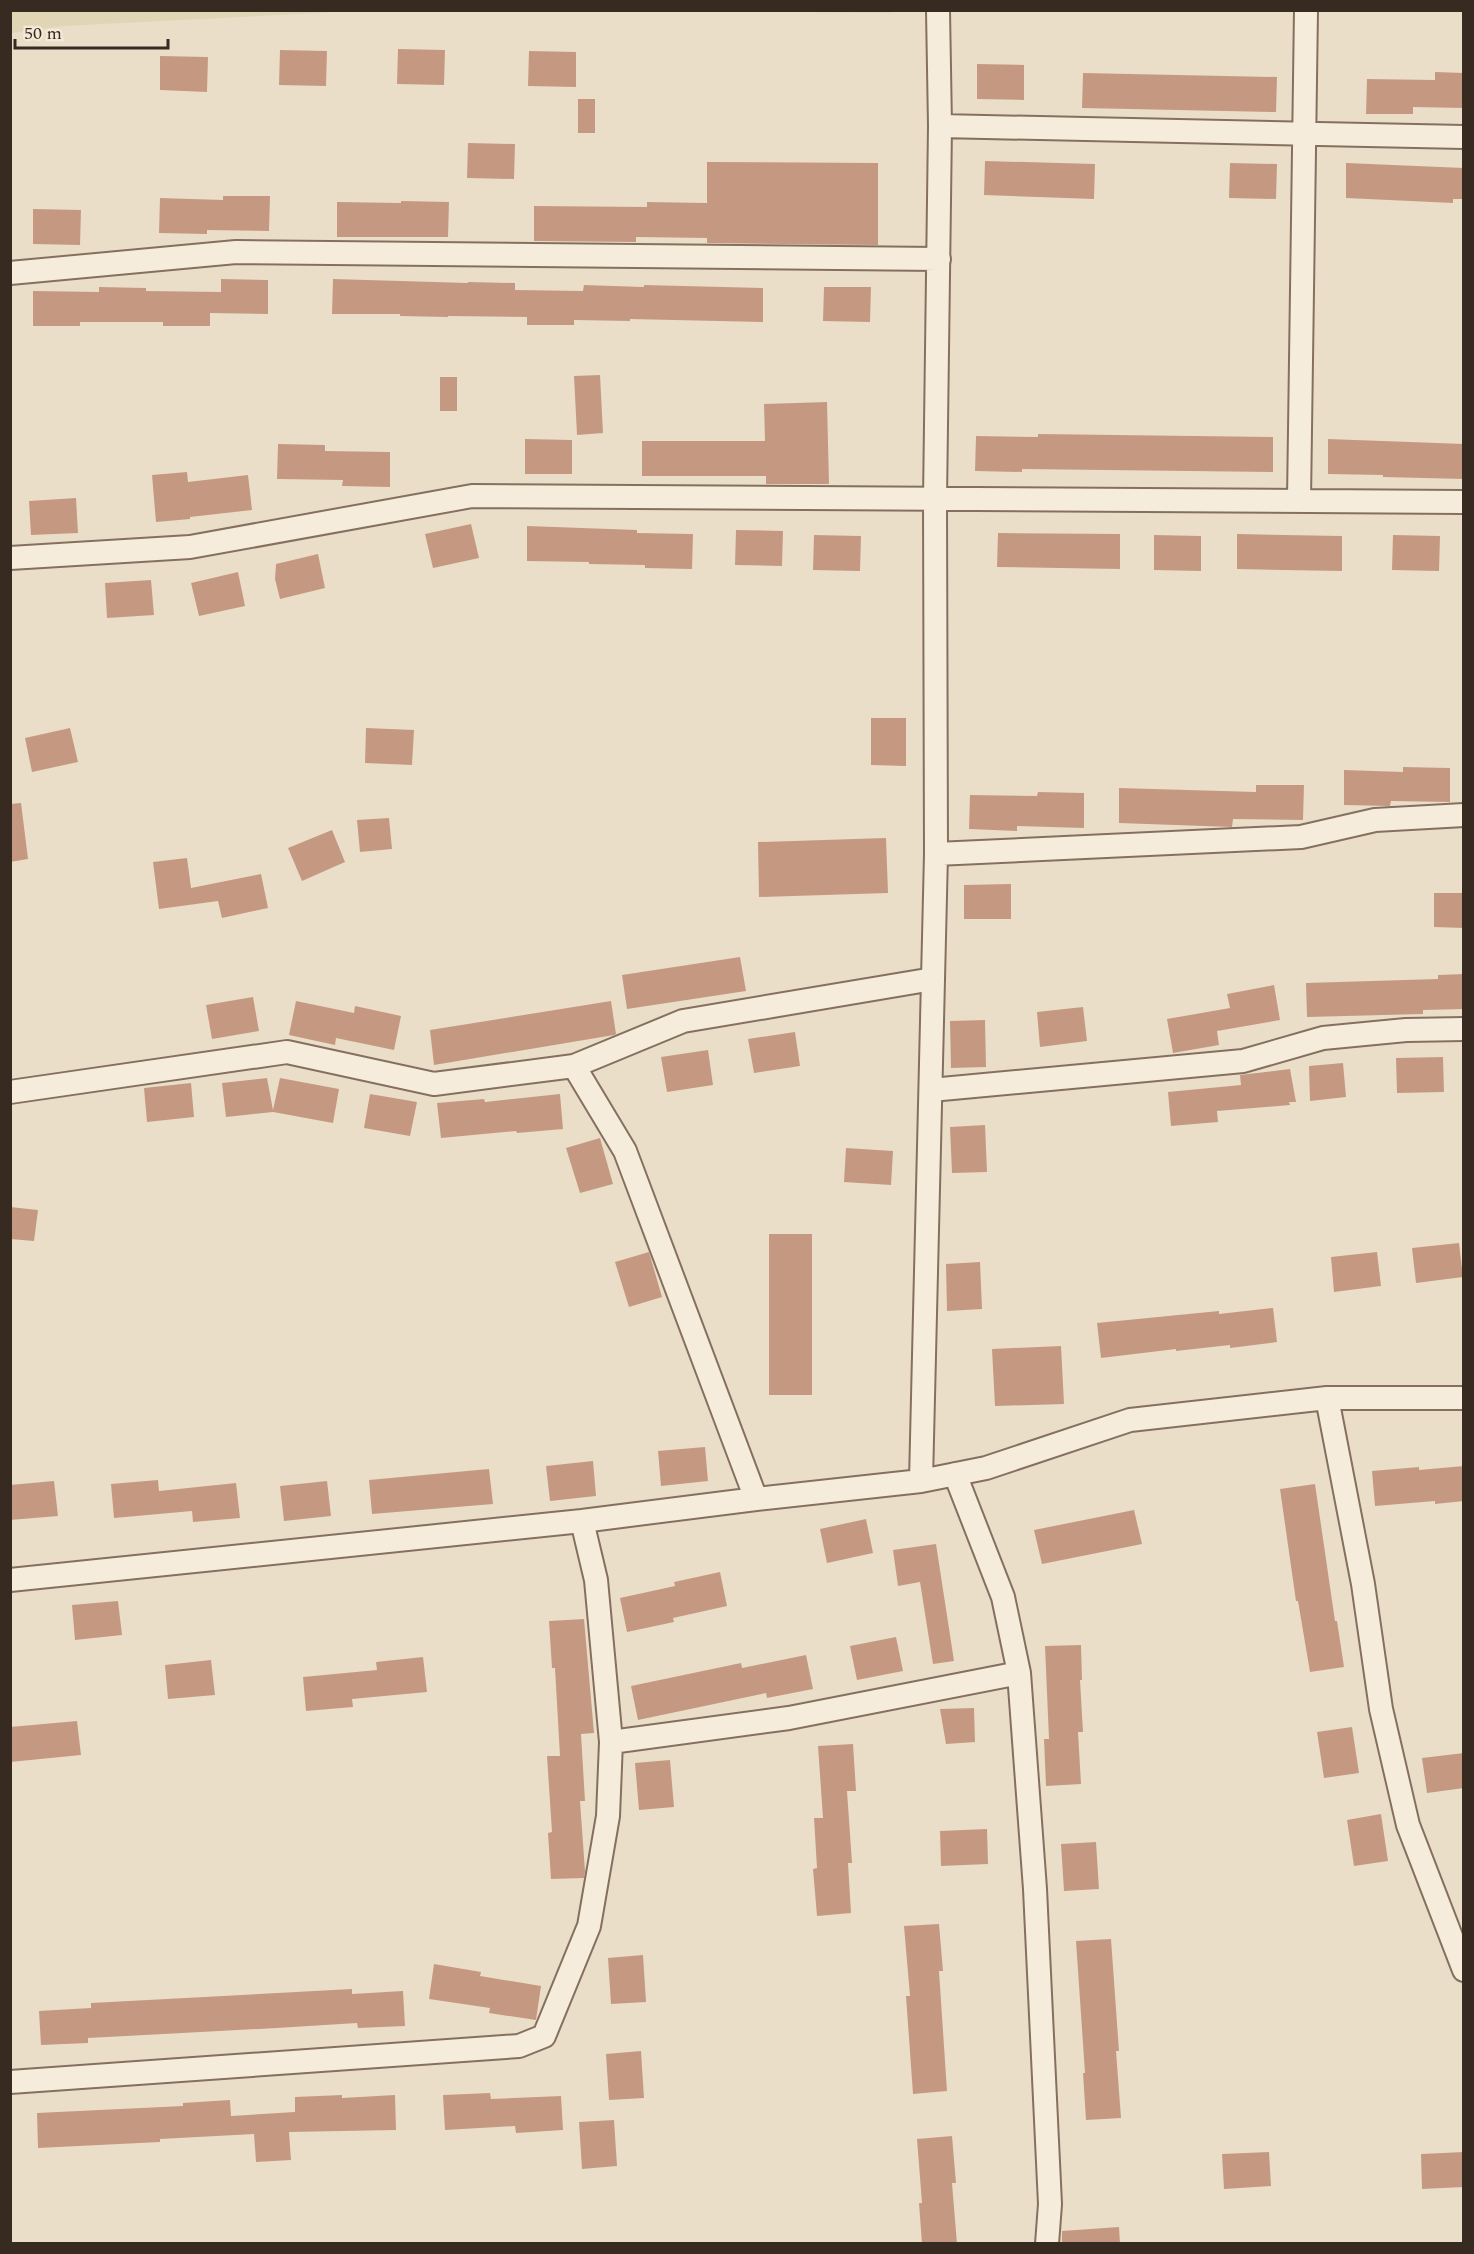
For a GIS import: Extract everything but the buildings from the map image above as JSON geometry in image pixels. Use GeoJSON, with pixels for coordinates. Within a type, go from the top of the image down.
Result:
{"type":"FeatureCollection","features":[{"type":"Feature","properties":{"kind":"street"},"geometry":{"type":"LineString","coordinates":[[921,1481],[936,854],[935,500],[940,126],[938,10]]}},
{"type":"Feature","properties":{"kind":"street"},"geometry":{"type":"LineString","coordinates":[[1299,500],[1306,10]]}},
{"type":"Feature","properties":{"kind":"street"},"geometry":{"type":"LineString","coordinates":[[940,126],[1464,137]]}},
{"type":"Feature","properties":{"kind":"street"},"geometry":{"type":"LineString","coordinates":[[10,273],[236,252],[939,259]]}},
{"type":"Feature","properties":{"kind":"street"},"geometry":{"type":"LineString","coordinates":[[10,558],[190,548],[472,496],[1464,502]]}},
{"type":"Feature","properties":{"kind":"street"},"geometry":{"type":"LineString","coordinates":[[936,854],[1301,837],[1375,820],[1464,816]]}},
{"type":"Feature","properties":{"kind":"street"},"geometry":{"type":"LineString","coordinates":[[10,1092],[287,1052],[434,1084],[574,1066],[683,1022],[933,979]]}},
{"type":"Feature","properties":{"kind":"street"},"geometry":{"type":"LineString","coordinates":[[930,1090],[1243,1061],[1323,1038],[1406,1030],[1464,1029]]}},
{"type":"Feature","properties":{"kind":"street"},"geometry":{"type":"LineString","coordinates":[[574,1066],[625,1151],[756,1499]]}},
{"type":"Feature","properties":{"kind":"street"},"geometry":{"type":"LineString","coordinates":[[10,1580],[582,1521],[921,1481],[986,1468],[1130,1420],[1327,1398],[1464,1398]]}},
{"type":"Feature","properties":{"kind":"street"},"geometry":{"type":"LineString","coordinates":[[1327,1398],[1363,1584],[1381,1708],[1408,1825],[1464,1970]]}},
{"type":"Feature","properties":{"kind":"street"},"geometry":{"type":"LineString","coordinates":[[955,1474],[1003,1597],[1019,1673],[1036,1913],[1050,2204],[1047,2244]]}},
{"type":"Feature","properties":{"kind":"street"},"geometry":{"type":"LineString","coordinates":[[10,2082],[519,2046],[544,2036],[589,1926],[608,1816],[611,1742],[596,1580],[582,1521]]}},
{"type":"Feature","properties":{"kind":"street"},"geometry":{"type":"LineString","coordinates":[[611,1742],[789,1718],[1019,1673]]}},
{"type":"Feature","properties":{"kind":"shaded area"},"geometry":{"type":"Polygon","coordinates":[[[891,10],[891,13],[688,11],[891,10]]]}},
{"type":"Feature","properties":{"kind":"shaded area"},"geometry":{"type":"Polygon","coordinates":[[[10,11],[356,11],[64,26],[11,33],[10,11]]]}}]}
